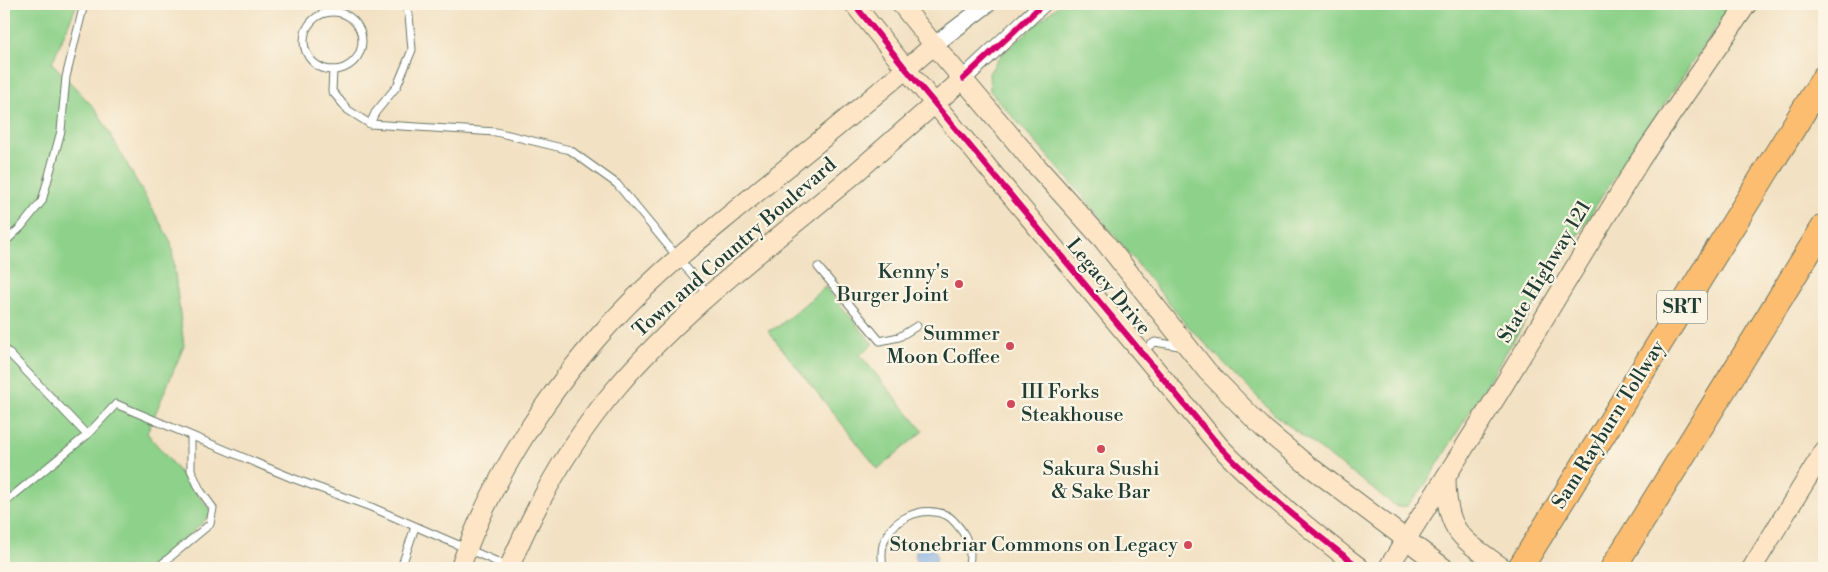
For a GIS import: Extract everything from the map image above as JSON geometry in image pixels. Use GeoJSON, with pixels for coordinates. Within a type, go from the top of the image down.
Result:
{"type":"FeatureCollection","features":[{"type":"Feature","properties":{"kind":"highway","name":"Sam Rayburn Tollway"},"geometry":{"type":"LineString","coordinates":[[1520,568],[1824,78]]}},
{"type":"Feature","properties":{"kind":"highway"},"geometry":{"type":"LineString","coordinates":[[1613,568],[1824,227]]}},
{"type":"Feature","properties":{"kind":"highway"},"geometry":{"type":"LineString","coordinates":[[1753,343],[1824,255]]}},
{"type":"Feature","properties":{"kind":"main road","name":"Legacy Drive"},"geometry":{"type":"LineString","coordinates":[[854,4],[1220,447],[1239,467],[1307,528],[1360,568]]}},
{"type":"Feature","properties":{"kind":"main road","name":"Legacy Drive"},"geometry":{"type":"LineString","coordinates":[[901,4],[1032,161],[1104,242],[1206,371],[1263,428],[1298,457],[1444,568]]}},
{"type":"Feature","properties":{"kind":"main road","name":"State Highway 121"},"geometry":{"type":"LineString","coordinates":[[1388,568],[1500,391],[1640,160],[1747,4]]}},
{"type":"Feature","properties":{"kind":"main road","name":"Town and Country Boulevard"},"geometry":{"type":"LineString","coordinates":[[460,568],[488,504],[512,457],[557,389],[581,358],[625,308],[679,258],[934,45]]}},
{"type":"Feature","properties":{"kind":"main road","name":"Town and Country Boulevard"},"geometry":{"type":"LineString","coordinates":[[510,568],[540,501],[561,464],[601,407],[647,354],[709,295],[851,177],[963,79]]}},
{"type":"Feature","properties":{"kind":"main road"},"geometry":{"type":"LineString","coordinates":[[1752,568],[1824,451]]}},
{"type":"Feature","properties":{"kind":"main road"},"geometry":{"type":"LineString","coordinates":[[1446,476],[1446,500],[1451,522],[1460,535],[1471,545],[1503,568]]}},
{"type":"Feature","properties":{"kind":"street","name":"Town and Country Boulevard"},"geometry":{"type":"LineString","coordinates":[[934,45],[988,4]]}},
{"type":"Feature","properties":{"kind":"street","name":"Town and Country Boulevard"},"geometry":{"type":"LineString","coordinates":[[963,79],[1043,4]]}},
{"type":"Feature","properties":{"kind":"lane"},"geometry":{"type":"LineString","coordinates":[[4,243],[21,227],[42,201],[61,131],[66,77],[84,4]]}},
{"type":"Feature","properties":{"kind":"lane"},"geometry":{"type":"LineString","coordinates":[[329,4],[330,12]]}},
{"type":"Feature","properties":{"kind":"lane"},"geometry":{"type":"LineString","coordinates":[[370,124],[375,113],[397,86],[412,50],[409,15],[404,4]]}},
{"type":"Feature","properties":{"kind":"lane"},"geometry":{"type":"LineString","coordinates":[[330,12],[348,16],[355,22],[360,30],[362,40],[361,49],[357,57],[350,64],[333,70],[315,63],[305,47],[305,38],[313,20],[330,12]]}},
{"type":"Feature","properties":{"kind":"lane"},"geometry":{"type":"LineString","coordinates":[[333,70],[332,91],[348,110],[370,124],[496,132],[570,150],[617,184],[709,295]]}},
{"type":"Feature","properties":{"kind":"lane"},"geometry":{"type":"LineString","coordinates":[[818,267],[880,341],[899,337],[917,326]]}},
{"type":"Feature","properties":{"kind":"lane"},"geometry":{"type":"LineString","coordinates":[[1141,352],[1155,342],[1180,346],[1206,371]]}},
{"type":"Feature","properties":{"kind":"lane"},"geometry":{"type":"LineString","coordinates":[[4,348],[87,435]]}},
{"type":"Feature","properties":{"kind":"lane"},"geometry":{"type":"LineString","coordinates":[[4,503],[87,435],[116,404],[510,568]]}},
{"type":"Feature","properties":{"kind":"lane"},"geometry":{"type":"LineString","coordinates":[[157,568],[210,524],[213,508],[200,490],[192,470],[191,436]]}},
{"type":"Feature","properties":{"kind":"lane"},"geometry":{"type":"LineString","coordinates":[[883,568],[881,558],[883,545],[888,533],[897,523],[912,514],[928,512],[946,515],[958,525],[968,540],[971,559],[968,568]]}},
{"type":"Feature","properties":{"kind":"lane"},"geometry":{"type":"LineString","coordinates":[[401,568],[415,527]]}},
{"type":"Feature","properties":{"kind":"green space"},"geometry":{"type":"Polygon","coordinates":[[[4,4],[77,4],[52,63],[97,111],[171,242],[184,346],[147,433],[213,513],[153,568],[4,568],[4,4]]]}},
{"type":"Feature","properties":{"kind":"green space"},"geometry":{"type":"Polygon","coordinates":[[[1060,4],[1732,4],[1602,196],[1425,485],[1407,506],[1397,507],[1276,416],[1184,322],[1083,196],[990,91],[989,73],[1002,54],[1060,4]]]}},
{"type":"Feature","properties":{"kind":"green space"},"geometry":{"type":"Polygon","coordinates":[[[825,287],[873,344],[860,355],[923,431],[878,469],[768,331],[779,326],[825,287]]]}},
{"type":"Feature","properties":{"kind":"water"},"geometry":{"type":"Polygon","coordinates":[[[922,546],[930,546],[937,553],[937,561],[930,568],[922,568],[915,561],[915,553],[922,546]]]}},
{"type":"Feature","properties":{"kind":"cycle path"},"geometry":{"type":"LineString","coordinates":[[854,4],[1220,447],[1288,511],[1360,568]]}},
{"type":"Feature","properties":{"kind":"cycle path"},"geometry":{"type":"LineString","coordinates":[[963,79],[1043,4]]}},
{"type":"Feature","properties":{"kind":"place","name":"Kenny's Burger Joint"},"geometry":{"type":"Point","coordinates":[959,284]}},
{"type":"Feature","properties":{"kind":"place","name":"Summer Moon Coffee"},"geometry":{"type":"Point","coordinates":[1010,346]}},
{"type":"Feature","properties":{"kind":"place","name":"III Forks Steakhouse"},"geometry":{"type":"Point","coordinates":[1011,404]}},
{"type":"Feature","properties":{"kind":"place","name":"Sakura Sushi & Sake Bar"},"geometry":{"type":"Point","coordinates":[1101,449]}},
{"type":"Feature","properties":{"kind":"place","name":"Stonebriar Commons on Legacy"},"geometry":{"type":"Point","coordinates":[1188,545]}}]}
